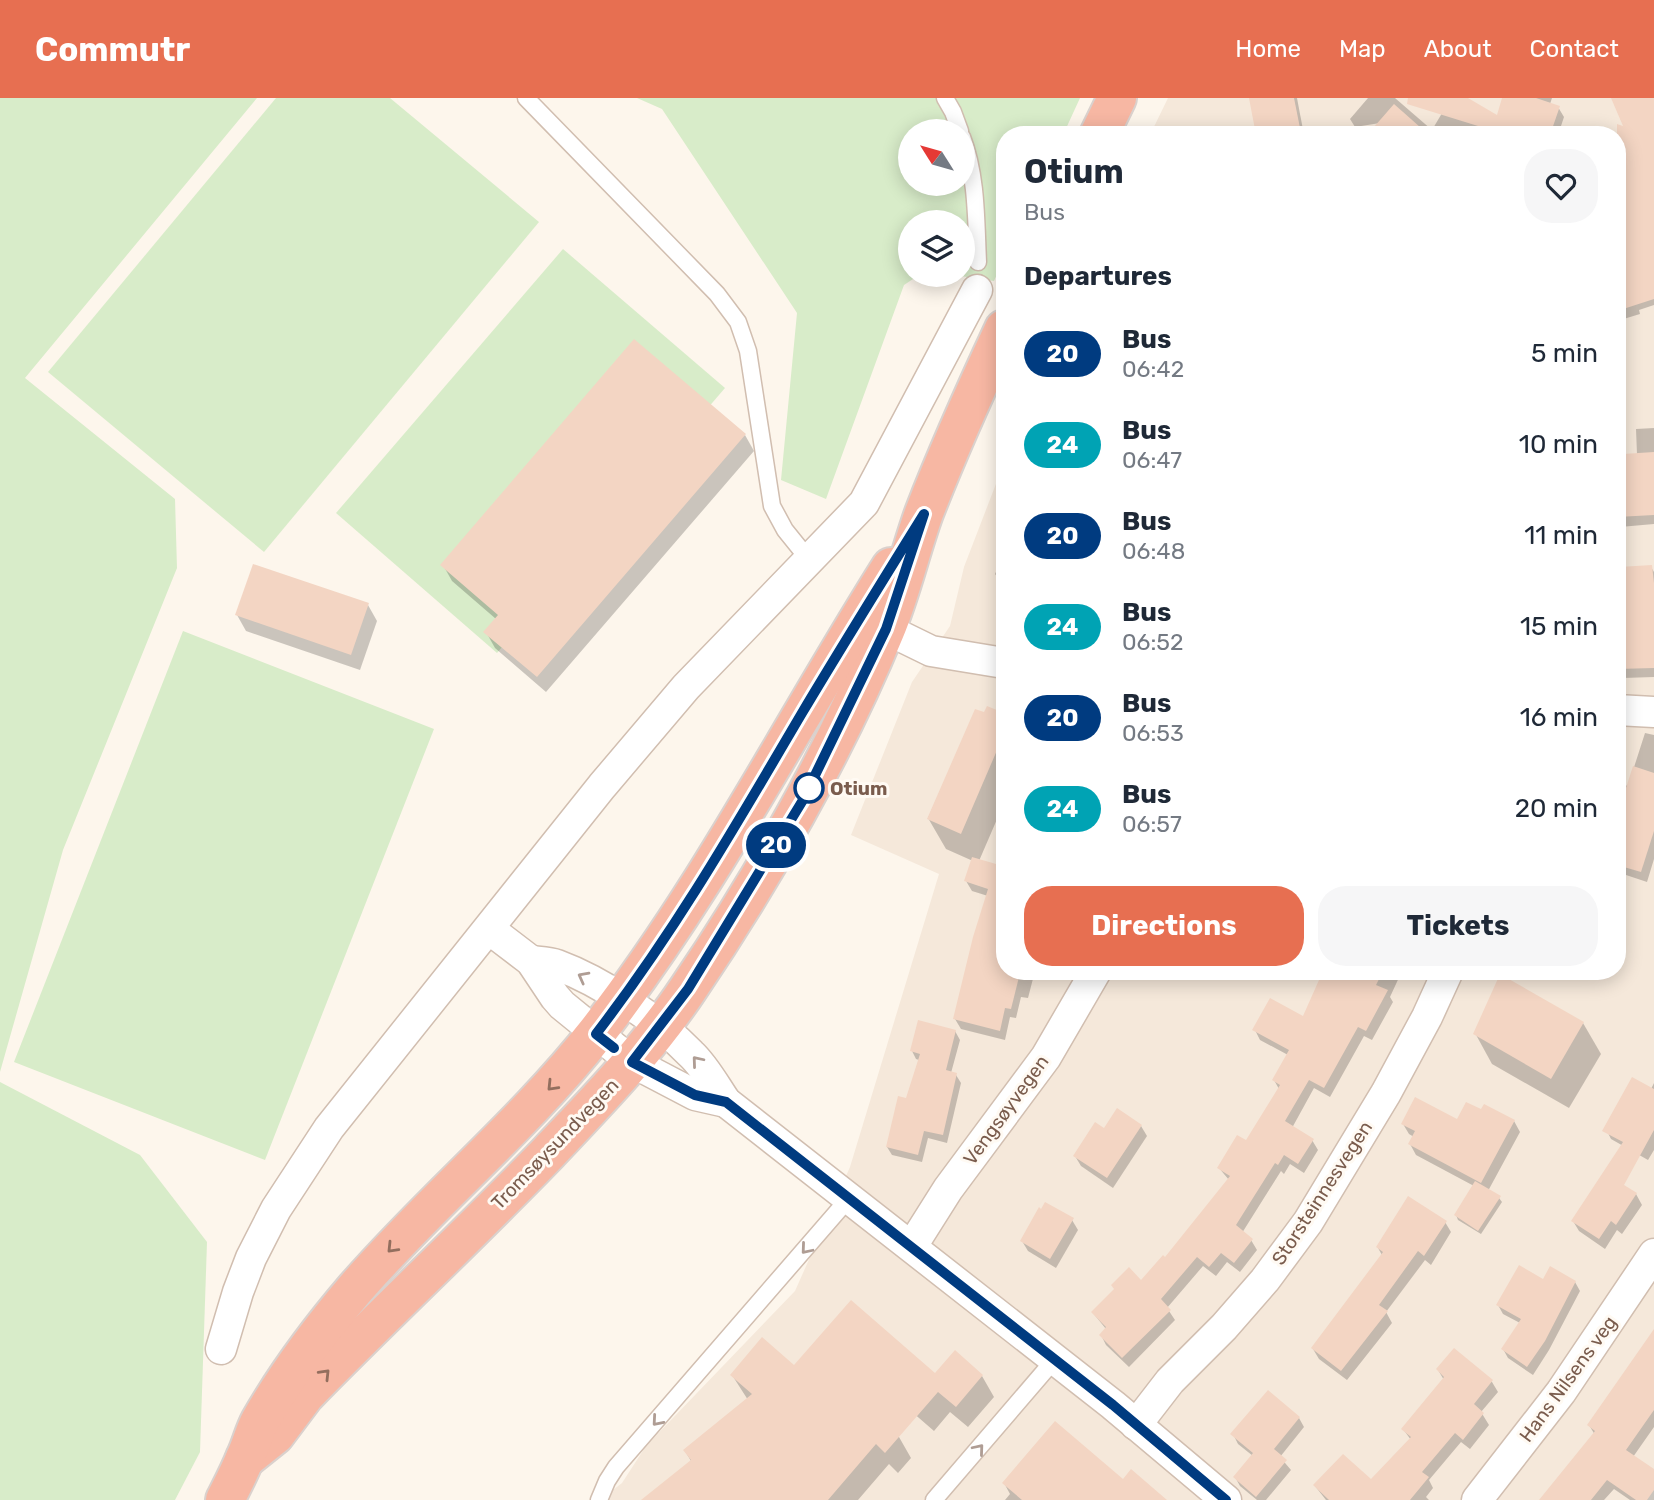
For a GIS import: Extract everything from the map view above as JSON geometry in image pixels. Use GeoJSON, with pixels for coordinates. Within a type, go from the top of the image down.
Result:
{"type":"FeatureCollection","features":[{"type":"Feature","properties":{"kind":"highway"},"geometry":{"type":"LineString","coordinates":[[1103,126],[1117,98]]}},
{"type":"Feature","properties":{"kind":"highway","name":"Tromsøysundvegen"},"geometry":{"type":"LineString","coordinates":[[245,1459],[275,1435],[305,1395],[516,1186],[632,1062],[688,989],[803,800],[871,625],[924,514],[996,346]]}},
{"type":"Feature","properties":{"kind":"highway","name":"Tromsøysundvegen"},"geometry":{"type":"LineString","coordinates":[[225,1500],[258,1424],[279,1391],[354,1290],[564,1073],[653,958],[871,625]]}},
{"type":"Feature","properties":{"kind":"street"},"geometry":{"type":"LineString","coordinates":[[221,1349],[251,1258],[276,1209],[328,1128],[602,786],[685,687],[864,503],[978,277]]}},
{"type":"Feature","properties":{"kind":"street"},"geometry":{"type":"LineString","coordinates":[[871,625],[932,651],[996,662]]}},
{"type":"Feature","properties":{"kind":"street"},"geometry":{"type":"LineString","coordinates":[[1626,710],[1654,712]]}},
{"type":"Feature","properties":{"kind":"street"},"geometry":{"type":"LineString","coordinates":[[489,929],[531,961],[555,998],[632,1062],[695,1095],[726,1102]]}},
{"type":"Feature","properties":{"kind":"street"},"geometry":{"type":"LineString","coordinates":[[531,961],[555,964],[622,999],[660,1027],[692,1054],[726,1102],[1055,1359],[1224,1499]]}},
{"type":"Feature","properties":{"kind":"street","name":"Vengsøyvegen"},"geometry":{"type":"LineString","coordinates":[[912,1246],[948,1189],[1046,1057],[1091,980]]}},
{"type":"Feature","properties":{"kind":"street","name":"Storsteinnesvegen"},"geometry":{"type":"LineString","coordinates":[[1136,1425],[1170,1381],[1224,1327],[1265,1280],[1301,1232],[1386,1093],[1444,980]]}},
{"type":"Feature","properties":{"kind":"street","name":"Hans Nilsens veg"},"geometry":{"type":"LineString","coordinates":[[1477,1500],[1562,1392],[1654,1254]]}},
{"type":"Feature","properties":{"kind":"lane"},"geometry":{"type":"LineString","coordinates":[[526,98],[717,294],[738,322],[748,351],[772,506],[785,530],[810,561]]}},
{"type":"Feature","properties":{"kind":"lane"},"geometry":{"type":"LineString","coordinates":[[945,98],[956,119]]}},
{"type":"Feature","properties":{"kind":"lane"},"geometry":{"type":"LineString","coordinates":[[974,196],[978,277]]}},
{"type":"Feature","properties":{"kind":"lane"},"geometry":{"type":"LineString","coordinates":[[598,1500],[616,1467],[850,1197]]}},
{"type":"Feature","properties":{"kind":"lane"},"geometry":{"type":"LineString","coordinates":[[934,1500],[1055,1359]]}},
{"type":"Feature","properties":{"kind":"shaded area"},"geometry":{"type":"Polygon","coordinates":[[[1168,98],[1654,98],[1654,1486],[1645,1500],[600,1500],[622,1483],[646,1446],[795,1291],[850,1167],[939,874],[851,835],[912,682],[950,626],[964,567],[996,484],[996,980],[1626,980],[1626,126],[1154,126],[1168,98]]]}},
{"type":"Feature","properties":{"kind":"green space"},"geometry":{"type":"Polygon","coordinates":[[[0,98],[257,98],[25,378],[175,499],[177,568],[63,850],[0,1072],[0,98]]]}},
{"type":"Feature","properties":{"kind":"green space"},"geometry":{"type":"Polygon","coordinates":[[[276,98],[390,98],[539,222],[264,552],[48,372],[276,98]]]}},
{"type":"Feature","properties":{"kind":"green space"},"geometry":{"type":"Polygon","coordinates":[[[637,98],[1080,98],[1067,126],[996,126],[994,281],[975,278],[975,210],[898,210],[898,287],[903,287],[826,499],[781,480],[797,313],[662,109],[637,98]]]}},
{"type":"Feature","properties":{"kind":"green space"},"geometry":{"type":"Polygon","coordinates":[[[563,249],[725,388],[497,653],[336,513],[563,249]]]}},
{"type":"Feature","properties":{"kind":"green space"},"geometry":{"type":"Polygon","coordinates":[[[183,631],[434,729],[265,1160],[14,1062],[183,631]]]}},
{"type":"Feature","properties":{"kind":"green space"},"geometry":{"type":"Polygon","coordinates":[[[0,1082],[140,1155],[207,1242],[200,1452],[175,1500],[0,1500],[0,1082]]]}},
{"type":"Feature","properties":{"kind":"building"},"geometry":{"type":"Polygon","coordinates":[[[1249,98],[1294,98],[1300,126],[1254,126],[1249,98]]]}},
{"type":"Feature","properties":{"kind":"building"},"geometry":{"type":"Polygon","coordinates":[[[1408,98],[1468,98],[1497,115],[1502,98],[1536,98],[1560,106],[1553,126],[1478,126],[1407,104],[1408,98]]]}},
{"type":"Feature","properties":{"kind":"building"},"geometry":{"type":"Polygon","coordinates":[[[1611,98],[1654,98],[1654,299],[1626,308],[1626,126],[1623,126],[1611,98]]]}},
{"type":"Feature","properties":{"kind":"building"},"geometry":{"type":"Polygon","coordinates":[[[1394,104],[1419,126],[1375,126],[1394,104]]]}},
{"type":"Feature","properties":{"kind":"building"},"geometry":{"type":"Polygon","coordinates":[[[634,339],[746,434],[537,677],[483,632],[498,615],[440,565],[634,339]]]}},
{"type":"Feature","properties":{"kind":"building"},"geometry":{"type":"Polygon","coordinates":[[[1654,452],[1654,515],[1626,517],[1626,454],[1654,452]]]}},
{"type":"Feature","properties":{"kind":"building"},"geometry":{"type":"Polygon","coordinates":[[[253,564],[369,603],[351,655],[235,615],[253,564]]]}},
{"type":"Feature","properties":{"kind":"building"},"geometry":{"type":"Polygon","coordinates":[[[1652,565],[1654,668],[1626,669],[1626,567],[1652,565]]]}},
{"type":"Feature","properties":{"kind":"building"},"geometry":{"type":"Polygon","coordinates":[[[987,706],[996,710],[996,753],[961,834],[927,819],[975,709],[984,712],[987,706]]]}},
{"type":"Feature","properties":{"kind":"building"},"geometry":{"type":"Polygon","coordinates":[[[1633,766],[1654,773],[1654,831],[1641,872],[1626,868],[1626,788],[1633,766]]]}},
{"type":"Feature","properties":{"kind":"building"},"geometry":{"type":"Polygon","coordinates":[[[972,857],[996,864],[996,980],[1018,980],[1011,1009],[1005,1008],[1000,1031],[953,1019],[988,889],[964,881],[972,857]]]}},
{"type":"Feature","properties":{"kind":"building"},"geometry":{"type":"Polygon","coordinates":[[[1319,980],[1378,980],[1376,985],[1388,990],[1366,1031],[1358,1027],[1324,1088],[1309,1080],[1285,1121],[1314,1139],[1298,1164],[1284,1155],[1278,1165],[1275,1163],[1236,1225],[1253,1239],[1234,1263],[1221,1253],[1209,1267],[1197,1257],[1161,1299],[1171,1310],[1122,1358],[1099,1335],[1106,1327],[1091,1312],[1114,1289],[1111,1285],[1129,1267],[1141,1280],[1163,1255],[1165,1257],[1230,1176],[1217,1168],[1237,1135],[1246,1140],[1280,1085],[1272,1080],[1289,1050],[1252,1030],[1270,998],[1303,1016],[1319,980]]]}},
{"type":"Feature","properties":{"kind":"building"},"geometry":{"type":"Polygon","coordinates":[[[1497,980],[1510,980],[1584,1022],[1551,1079],[1473,1034],[1497,980]]]}},
{"type":"Feature","properties":{"kind":"building"},"geometry":{"type":"Polygon","coordinates":[[[918,1020],[956,1030],[946,1070],[957,1073],[943,1135],[924,1131],[918,1155],[886,1147],[898,1096],[906,1098],[920,1054],[910,1051],[918,1020]]]}},
{"type":"Feature","properties":{"kind":"building"},"geometry":{"type":"Polygon","coordinates":[[[1632,1077],[1654,1089],[1654,1130],[1624,1185],[1637,1193],[1616,1225],[1611,1221],[1599,1239],[1571,1221],[1623,1142],[1602,1131],[1632,1077]]]}},
{"type":"Feature","properties":{"kind":"building"},"geometry":{"type":"Polygon","coordinates":[[[1415,1097],[1457,1119],[1466,1102],[1481,1109],[1484,1104],[1515,1120],[1481,1183],[1408,1144],[1415,1131],[1401,1124],[1415,1097]]]}},
{"type":"Feature","properties":{"kind":"building"},"geometry":{"type":"Polygon","coordinates":[[[1117,1108],[1142,1125],[1107,1178],[1073,1156],[1095,1122],[1104,1128],[1117,1108]]]}},
{"type":"Feature","properties":{"kind":"building"},"geometry":{"type":"Polygon","coordinates":[[[1475,1181],[1501,1196],[1478,1231],[1454,1215],[1475,1181]]]}},
{"type":"Feature","properties":{"kind":"building"},"geometry":{"type":"Polygon","coordinates":[[[1408,1196],[1447,1221],[1424,1256],[1418,1251],[1379,1305],[1388,1311],[1341,1371],[1311,1348],[1383,1252],[1376,1247],[1408,1196]]]}},
{"type":"Feature","properties":{"kind":"building"},"geometry":{"type":"Polygon","coordinates":[[[1045,1202],[1074,1218],[1050,1259],[1020,1241],[1039,1207],[1041,1209],[1045,1202]]]}},
{"type":"Feature","properties":{"kind":"building"},"geometry":{"type":"Polygon","coordinates":[[[1519,1265],[1543,1279],[1550,1266],[1576,1281],[1545,1341],[1527,1367],[1501,1349],[1521,1319],[1496,1305],[1519,1265]]]}},
{"type":"Feature","properties":{"kind":"building"},"geometry":{"type":"Polygon","coordinates":[[[851,1300],[935,1373],[955,1350],[983,1375],[956,1407],[938,1392],[885,1453],[876,1444],[828,1500],[641,1500],[691,1460],[683,1450],[752,1394],[730,1375],[762,1337],[794,1365],[851,1300]]]}},
{"type":"Feature","properties":{"kind":"building"},"geometry":{"type":"Polygon","coordinates":[[[1654,1329],[1654,1410],[1626,1450],[1654,1469],[1654,1490],[1647,1500],[1636,1500],[1607,1480],[1591,1500],[1539,1500],[1595,1431],[1587,1425],[1654,1329]]]}},
{"type":"Feature","properties":{"kind":"building"},"geometry":{"type":"Polygon","coordinates":[[[1454,1348],[1493,1380],[1474,1404],[1484,1413],[1463,1440],[1455,1433],[1422,1472],[1429,1477],[1410,1500],[1329,1500],[1313,1485],[1343,1454],[1371,1479],[1411,1437],[1401,1429],[1444,1377],[1436,1369],[1454,1348]]]}},
{"type":"Feature","properties":{"kind":"building"},"geometry":{"type":"Polygon","coordinates":[[[1268,1390],[1300,1417],[1274,1449],[1287,1460],[1256,1497],[1233,1477],[1253,1453],[1230,1434],[1268,1390]]]}},
{"type":"Feature","properties":{"kind":"building"},"geometry":{"type":"Polygon","coordinates":[[[1055,1421],[1123,1479],[1131,1469],[1167,1500],[1022,1500],[1002,1483],[1055,1421]]]}},
{"type":"Feature","properties":{"kind":"bus line","name":"20"},"geometry":{"type":"LineString","coordinates":[[614,1048],[596,1034],[653,958],[691,900],[924,514],[886,629],[803,800],[688,989],[632,1062],[695,1095],[726,1102],[1113,1405],[1226,1500]]}},
{"type":"Feature","properties":{"kind":"place","name":"Otium"},"geometry":{"type":"Point","coordinates":[809,788]}}]}
